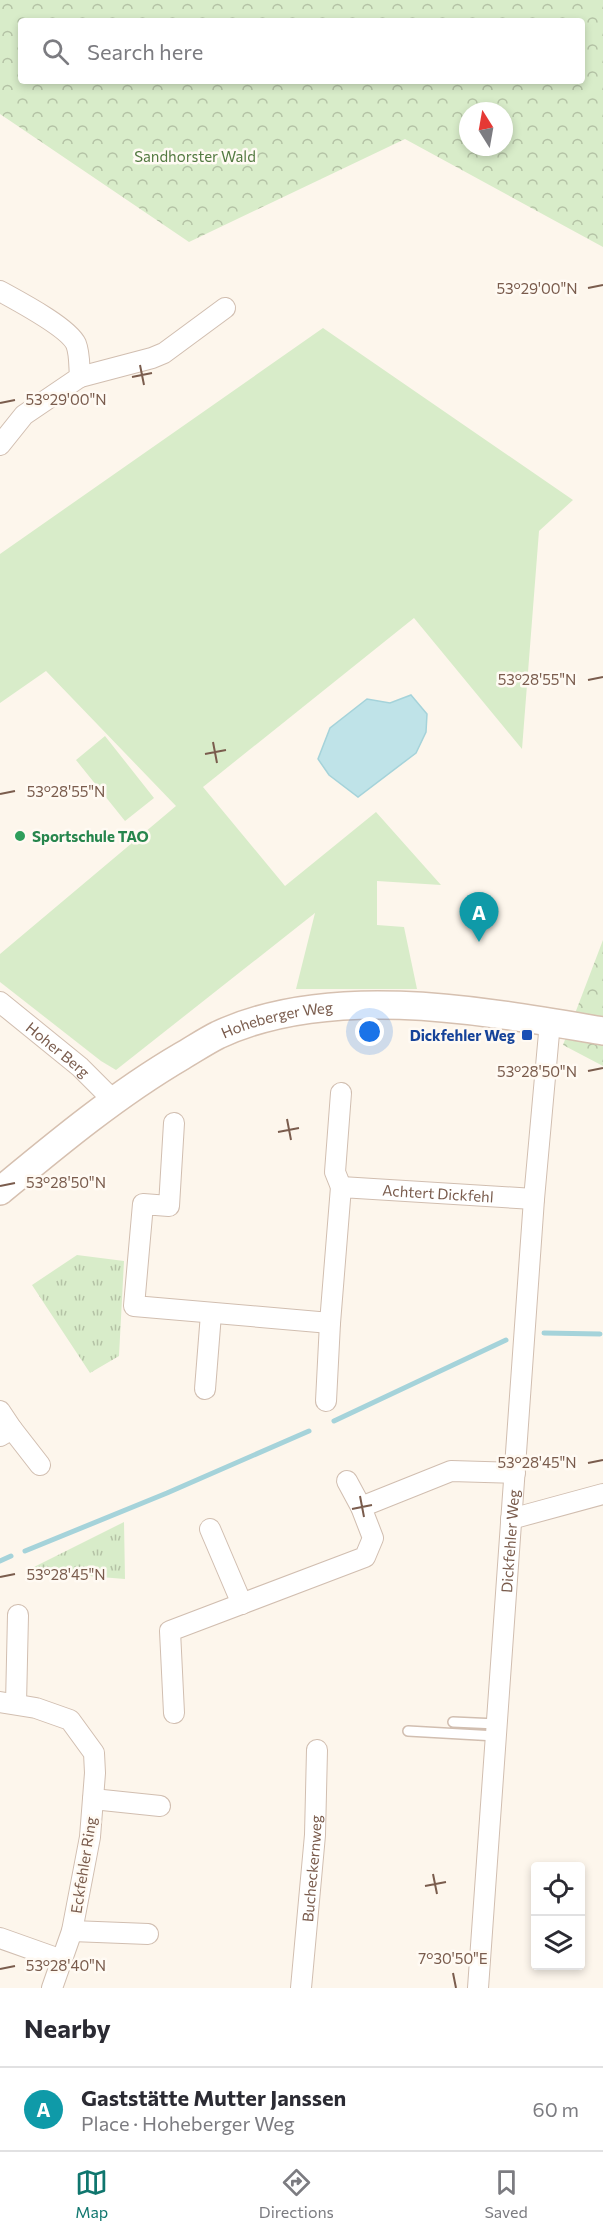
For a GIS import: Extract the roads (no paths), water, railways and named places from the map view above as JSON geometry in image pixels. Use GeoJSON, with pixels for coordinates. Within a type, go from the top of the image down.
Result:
{"type":"FeatureCollection","features":[{"type":"Feature","properties":{"kind":"street"},"geometry":{"type":"LineString","coordinates":[[0,291],[29,307],[69,335],[78,350],[80,377]]}},
{"type":"Feature","properties":{"kind":"street"},"geometry":{"type":"LineString","coordinates":[[0,445],[24,415],[80,377],[164,353],[225,308]]}},
{"type":"Feature","properties":{"kind":"street","name":"Hoher Berg"},"geometry":{"type":"LineString","coordinates":[[0,1002],[80,1066],[113,1100]]}},
{"type":"Feature","properties":{"kind":"street","name":"Hoheberger Weg"},"geometry":{"type":"LineString","coordinates":[[0,1191],[113,1100],[218,1035],[270,1016],[357,1005],[484,1011],[603,1031]]}},
{"type":"Feature","properties":{"kind":"street","name":"Dickfehler Weg"},"geometry":{"type":"LineString","coordinates":[[478,1988],[534,1199],[550,1022]]}},
{"type":"Feature","properties":{"kind":"street"},"geometry":{"type":"LineString","coordinates":[[326,1401],[341,1187],[335,1172],[341,1093]]}},
{"type":"Feature","properties":{"kind":"street"},"geometry":{"type":"LineString","coordinates":[[174,1123],[169,1206],[143,1204],[134,1306],[330,1323]]}},
{"type":"Feature","properties":{"kind":"street","name":"Achtert Dickfehl"},"geometry":{"type":"LineString","coordinates":[[341,1187],[534,1199]]}},
{"type":"Feature","properties":{"kind":"street"},"geometry":{"type":"LineString","coordinates":[[205,1389],[211,1314]]}},
{"type":"Feature","properties":{"kind":"street"},"geometry":{"type":"LineString","coordinates":[[0,1411],[6,1432],[40,1465]]}},
{"type":"Feature","properties":{"kind":"street"},"geometry":{"type":"LineString","coordinates":[[361,1508],[451,1471],[515,1473]]}},
{"type":"Feature","properties":{"kind":"street"},"geometry":{"type":"LineString","coordinates":[[174,1713],[170,1631],[365,1557],[373,1538],[347,1481]]}},
{"type":"Feature","properties":{"kind":"street"},"geometry":{"type":"LineString","coordinates":[[511,1519],[603,1494]]}},
{"type":"Feature","properties":{"kind":"street"},"geometry":{"type":"LineString","coordinates":[[210,1529],[242,1604]]}},
{"type":"Feature","properties":{"kind":"street","name":"Eckfehler Ring"},"geometry":{"type":"LineString","coordinates":[[18,1615],[8,1703],[70,1720],[94,1752],[90,1837],[72,1931],[52,1988]]}},
{"type":"Feature","properties":{"kind":"street","name":"Bucheckernweg"},"geometry":{"type":"LineString","coordinates":[[301,1988],[315,1835],[317,1750]]}},
{"type":"Feature","properties":{"kind":"street","name":"Eckfehler Ring"},"geometry":{"type":"LineString","coordinates":[[93,1800],[160,1806]]}},
{"type":"Feature","properties":{"kind":"street","name":"Eckfehler Ring"},"geometry":{"type":"LineString","coordinates":[[72,1931],[148,1934]]}},
{"type":"Feature","properties":{"kind":"street"},"geometry":{"type":"LineString","coordinates":[[0,1938],[62,1960]]}},
{"type":"Feature","properties":{"kind":"lane"},"geometry":{"type":"LineString","coordinates":[[453,1722],[496,1730]]}},
{"type":"Feature","properties":{"kind":"lane"},"geometry":{"type":"LineString","coordinates":[[408,1731],[496,1730]]}},
{"type":"Feature","properties":{"kind":"water"},"geometry":{"type":"Polygon","coordinates":[[[411,695],[427,714],[426,732],[416,753],[358,797],[329,775],[318,759],[330,728],[367,699],[390,703],[411,695]]]}},
{"type":"Feature","properties":{"kind":"waterway"},"geometry":{"type":"LineString","coordinates":[[544,1333],[600,1334]]}},
{"type":"Feature","properties":{"kind":"waterway"},"geometry":{"type":"LineString","coordinates":[[334,1421],[506,1340]]}},
{"type":"Feature","properties":{"kind":"waterway"},"geometry":{"type":"LineString","coordinates":[[25,1551],[167,1493],[309,1431]]}},
{"type":"Feature","properties":{"kind":"waterway"},"geometry":{"type":"LineString","coordinates":[[0,1561],[11,1556]]}},
{"type":"Feature","properties":{"kind":"place","name":"Sportschule TAO"},"geometry":{"type":"Point","coordinates":[20,836]}},
{"type":"Feature","properties":{"kind":"place","name":"Gaststätte Mutter Janssen"},"geometry":{"type":"Point","coordinates":[479,942]}},
{"type":"Feature","properties":{"kind":"place","name":"Dickfehler Weg"},"geometry":{"type":"Point","coordinates":[527,1035]}},
{"type":"Feature","properties":{"kind":"park label","name":"Sandhorster Wald"},"geometry":{"type":"Point","coordinates":[195,156]}}]}
